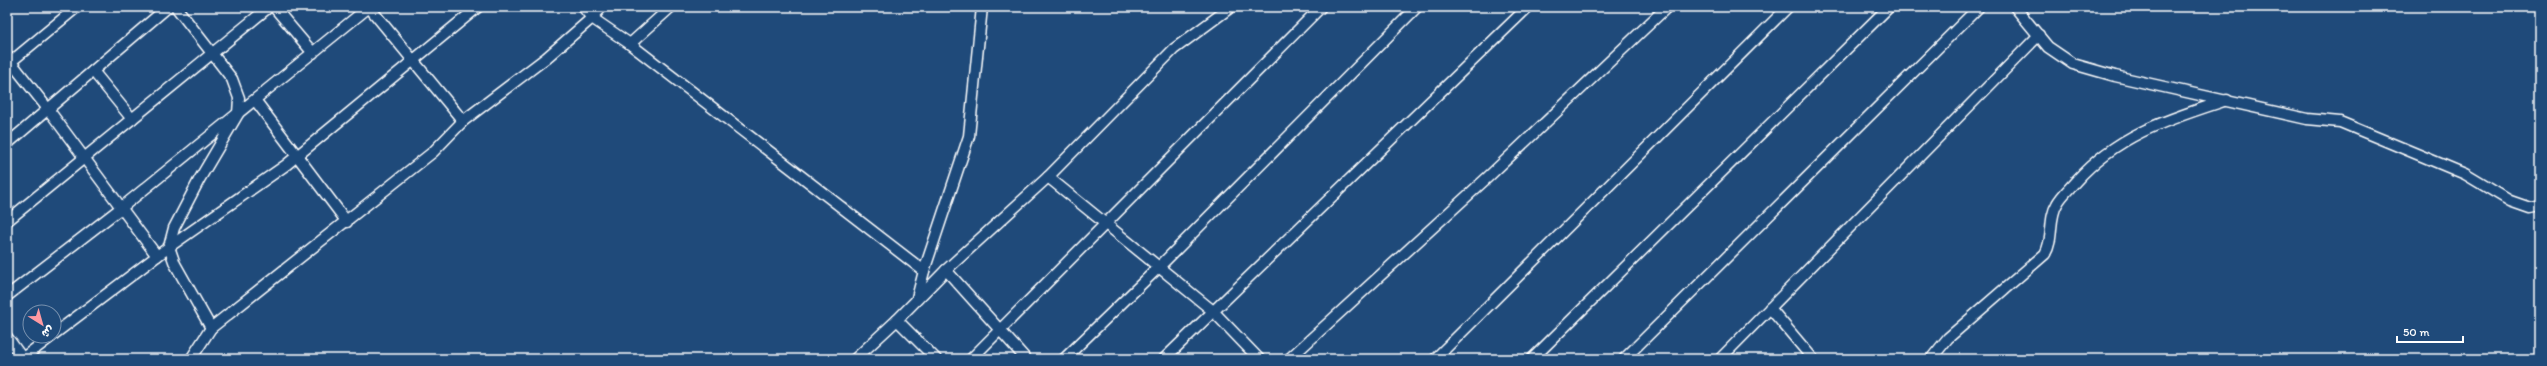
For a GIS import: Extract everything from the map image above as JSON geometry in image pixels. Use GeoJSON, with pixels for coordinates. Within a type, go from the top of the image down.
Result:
{"type":"FeatureCollection","features":[{"type":"Feature","properties":{"kind":"street"},"geometry":{"type":"LineString","coordinates":[[77,7],[8,61],[48,109],[157,256]]}},
{"type":"Feature","properties":{"kind":"street"},"geometry":{"type":"LineString","coordinates":[[7,144],[168,7]]}},
{"type":"Feature","properties":{"kind":"street"},"geometry":{"type":"LineString","coordinates":[[176,7],[232,79],[239,98],[238,114],[192,193],[174,228],[168,247],[175,264],[211,328]]}},
{"type":"Feature","properties":{"kind":"street"},"geometry":{"type":"LineString","coordinates":[[7,221],[269,7]]}},
{"type":"Feature","properties":{"kind":"street"},"geometry":{"type":"LineString","coordinates":[[274,7],[313,53]]}},
{"type":"Feature","properties":{"kind":"street"},"geometry":{"type":"LineString","coordinates":[[7,296],[121,208],[369,7],[463,121]]}},
{"type":"Feature","properties":{"kind":"street"},"geometry":{"type":"LineString","coordinates":[[62,328],[168,247],[297,156],[478,7]]}},
{"type":"Feature","properties":{"kind":"street"},"geometry":{"type":"LineString","coordinates":[[583,7],[592,18],[630,44],[924,271]]}},
{"type":"Feature","properties":{"kind":"street"},"geometry":{"type":"LineString","coordinates":[[191,359],[211,328],[347,222],[433,152],[463,121],[546,58],[592,18],[602,7]]}},
{"type":"Feature","properties":{"kind":"street"},"geometry":{"type":"LineString","coordinates":[[630,44],[671,7]]}},
{"type":"Feature","properties":{"kind":"street"},"geometry":{"type":"LineString","coordinates":[[917,300],[924,271],[970,136],[982,7]]}},
{"type":"Feature","properties":{"kind":"street"},"geometry":{"type":"LineString","coordinates":[[855,359],[898,320],[946,270],[1048,177],[1174,49],[1231,7]]}},
{"type":"Feature","properties":{"kind":"street"},"geometry":{"type":"LineString","coordinates":[[971,359],[1107,224],[1320,7]]}},
{"type":"Feature","properties":{"kind":"street"},"geometry":{"type":"LineString","coordinates":[[1064,359],[1159,267],[1417,7]]}},
{"type":"Feature","properties":{"kind":"street"},"geometry":{"type":"LineString","coordinates":[[1164,359],[1528,7]]}},
{"type":"Feature","properties":{"kind":"street"},"geometry":{"type":"LineString","coordinates":[[1289,359],[1488,177],[1667,7]]}},
{"type":"Feature","properties":{"kind":"street"},"geometry":{"type":"LineString","coordinates":[[1435,359],[1788,7]]}},
{"type":"Feature","properties":{"kind":"street"},"geometry":{"type":"LineString","coordinates":[[1532,359],[1888,7]]}},
{"type":"Feature","properties":{"kind":"street"},"geometry":{"type":"LineString","coordinates":[[1624,359],[1979,7]]}},
{"type":"Feature","properties":{"kind":"street"},"geometry":{"type":"LineString","coordinates":[[2016,7],[2048,47],[2073,64],[2115,76],[2308,119],[2340,122],[2465,174],[2510,201],[2530,208],[2540,206]]}},
{"type":"Feature","properties":{"kind":"street"},"geometry":{"type":"LineString","coordinates":[[1720,359],[2039,35]]}},
{"type":"Feature","properties":{"kind":"street"},"geometry":{"type":"LineString","coordinates":[[93,71],[132,119]]}},
{"type":"Feature","properties":{"kind":"street"},"geometry":{"type":"LineString","coordinates":[[255,100],[347,222]]}},
{"type":"Feature","properties":{"kind":"street"},"geometry":{"type":"LineString","coordinates":[[1931,359],[1948,338],[2045,254],[2050,246],[2056,205],[2093,162],[2133,135],[2154,125],[2227,100]]}},
{"type":"Feature","properties":{"kind":"street"},"geometry":{"type":"LineString","coordinates":[[1048,177],[1214,311],[1259,359]]}},
{"type":"Feature","properties":{"kind":"street"},"geometry":{"type":"LineString","coordinates":[[946,270],[999,331],[1026,359]]}},
{"type":"Feature","properties":{"kind":"street"},"geometry":{"type":"LineString","coordinates":[[1770,308],[1813,359]]}},
{"type":"Feature","properties":{"kind":"street"},"geometry":{"type":"LineString","coordinates":[[898,320],[936,359]]}},
{"type":"Feature","properties":{"kind":"street"},"geometry":{"type":"LineString","coordinates":[[7,337],[23,359],[42,344]]}}]}
